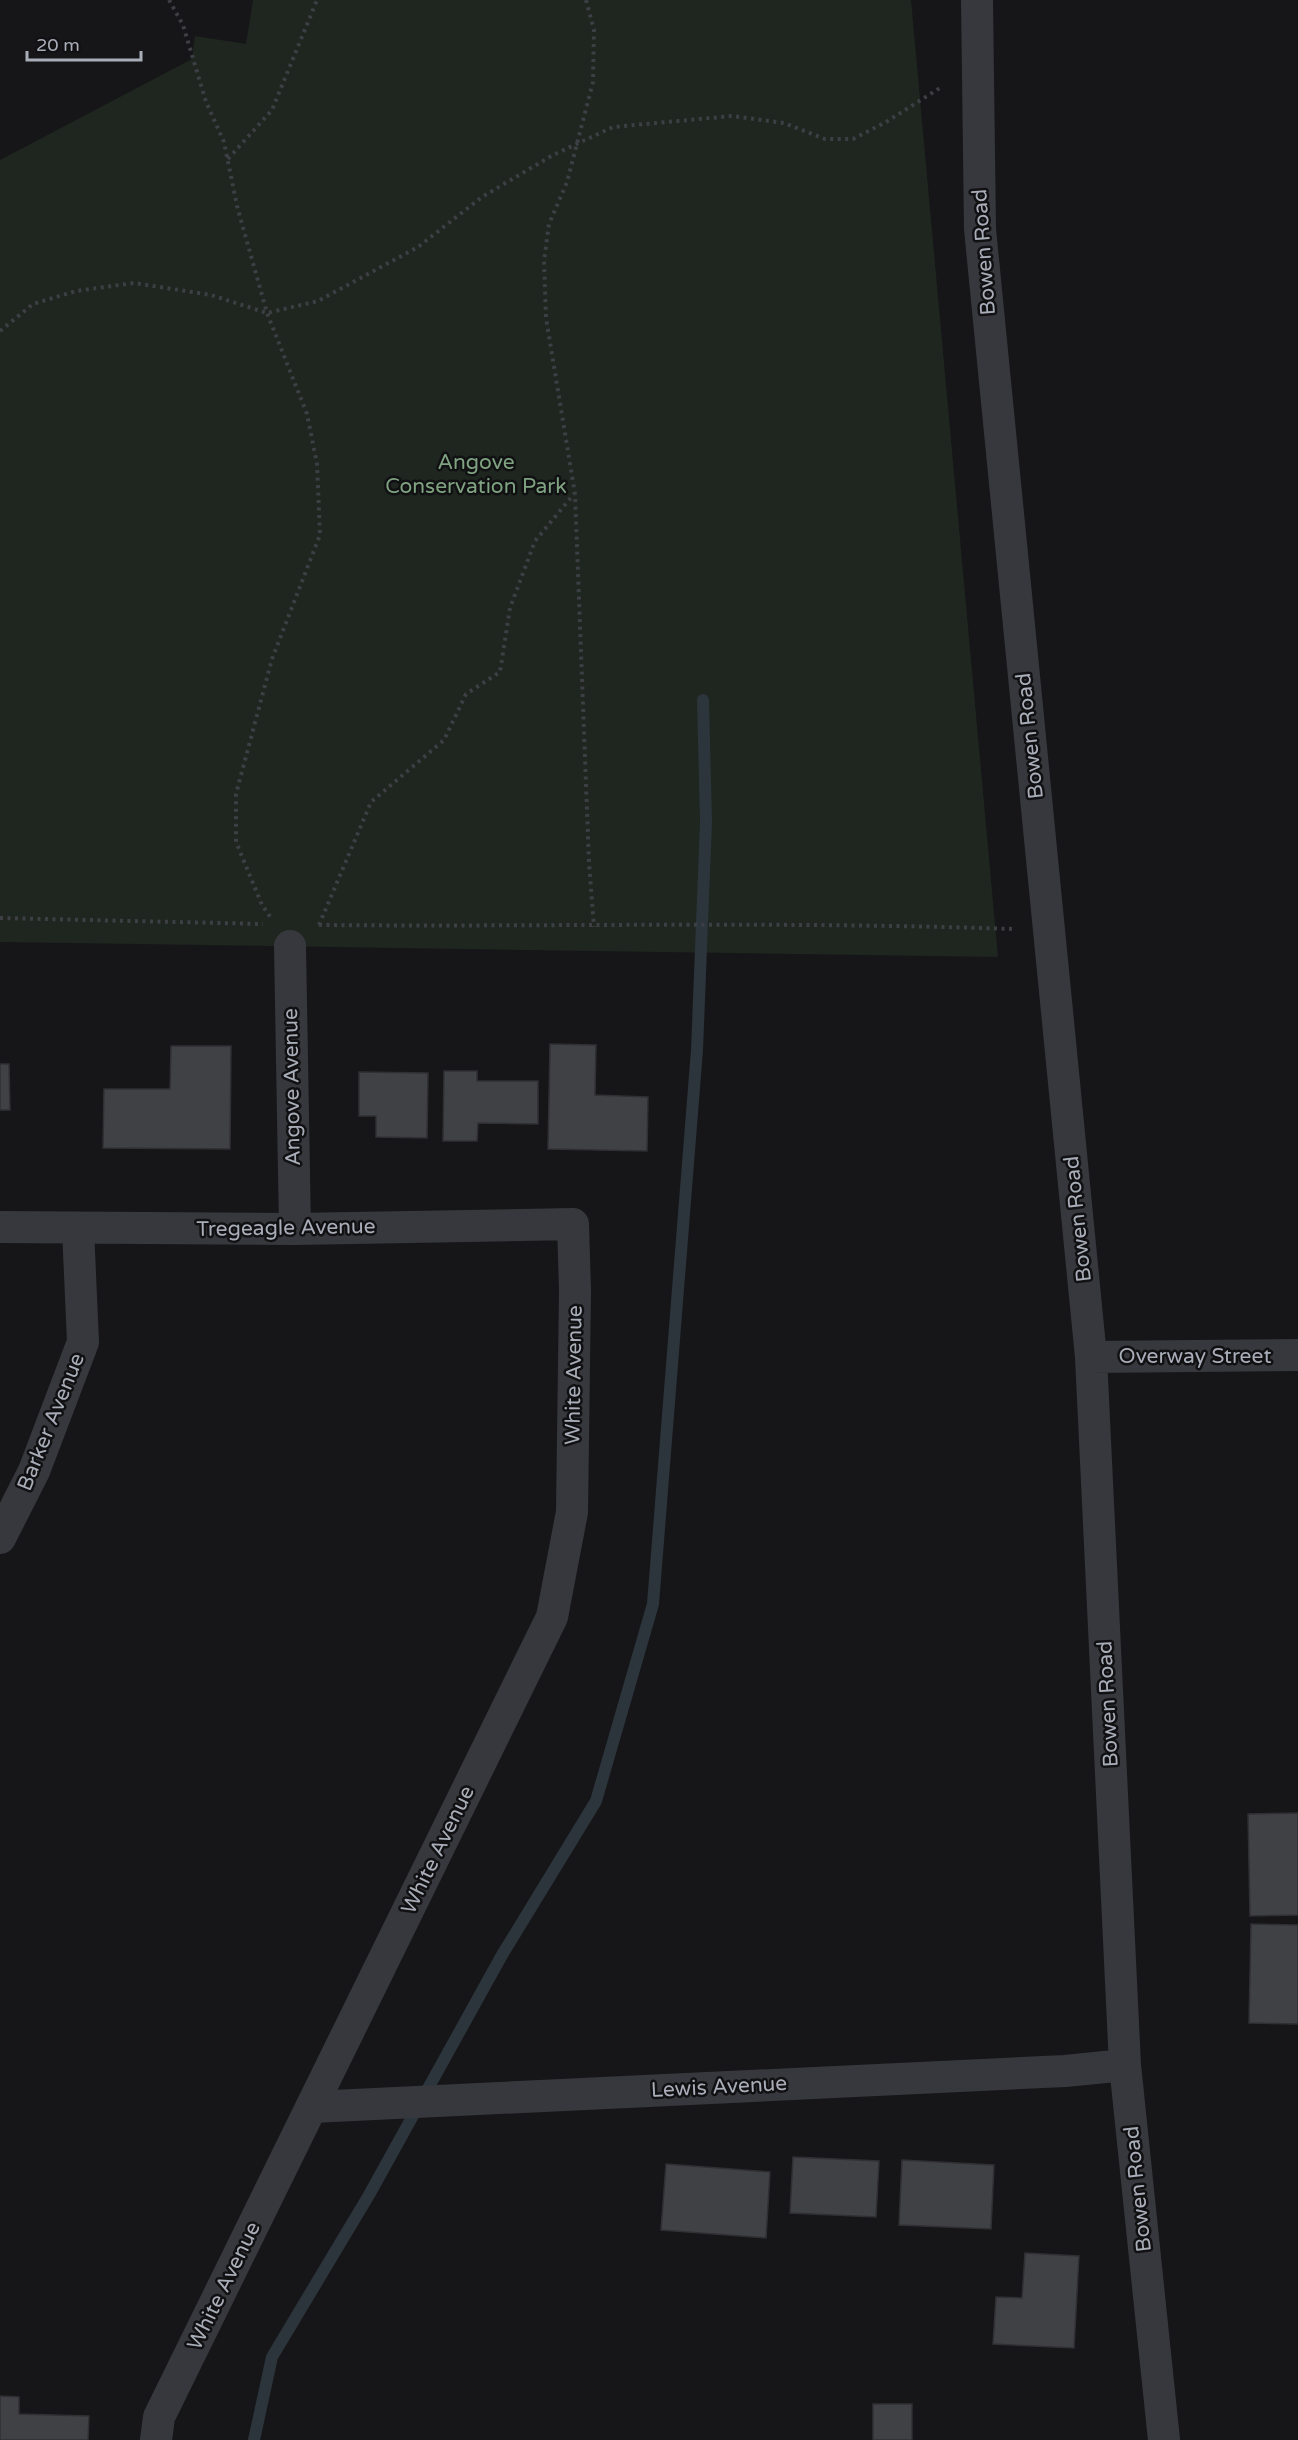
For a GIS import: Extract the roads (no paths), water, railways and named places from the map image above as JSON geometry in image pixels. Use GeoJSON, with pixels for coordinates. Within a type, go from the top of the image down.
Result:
{"type":"FeatureCollection","features":[{"type":"Feature","properties":{"kind":"street","name":"Bowen Road"},"geometry":{"type":"LineString","coordinates":[[978,0],[980,229],[1091,1357],[1125,2065],[1164,2440]]}},
{"type":"Feature","properties":{"kind":"street","name":"Angove Avenue"},"geometry":{"type":"LineString","coordinates":[[295,1228],[299,935]]}},
{"type":"Feature","properties":{"kind":"street","name":"Tregeagle Avenue"},"geometry":{"type":"LineString","coordinates":[[0,1227],[295,1228],[573,1224]]}},
{"type":"Feature","properties":{"kind":"street","name":"White Avenue"},"geometry":{"type":"LineString","coordinates":[[156,2440],[159,2417],[552,1617],[572,1512],[575,1290],[573,1224]]}},
{"type":"Feature","properties":{"kind":"street","name":"Barker Avenue"},"geometry":{"type":"LineString","coordinates":[[0,1538],[34,1471],[83,1342],[78,1229]]}},
{"type":"Feature","properties":{"kind":"street","name":"Overway Street"},"geometry":{"type":"LineString","coordinates":[[1091,1357],[1298,1355]]}},
{"type":"Feature","properties":{"kind":"street","name":"Lewis Avenue"},"geometry":{"type":"LineString","coordinates":[[312,2106],[1065,2071],[1125,2065]]}},
{"type":"Feature","properties":{"kind":"waterway"},"geometry":{"type":"LineString","coordinates":[[254,2440],[272,2357],[369,2195],[502,1955],[596,1801],[653,1604],[697,1050],[706,822],[703,700]]}},
{"type":"Feature","properties":{"kind":"park label","name":"Angove Conservation Park"},"geometry":{"type":"Point","coordinates":[476,474]}}]}
